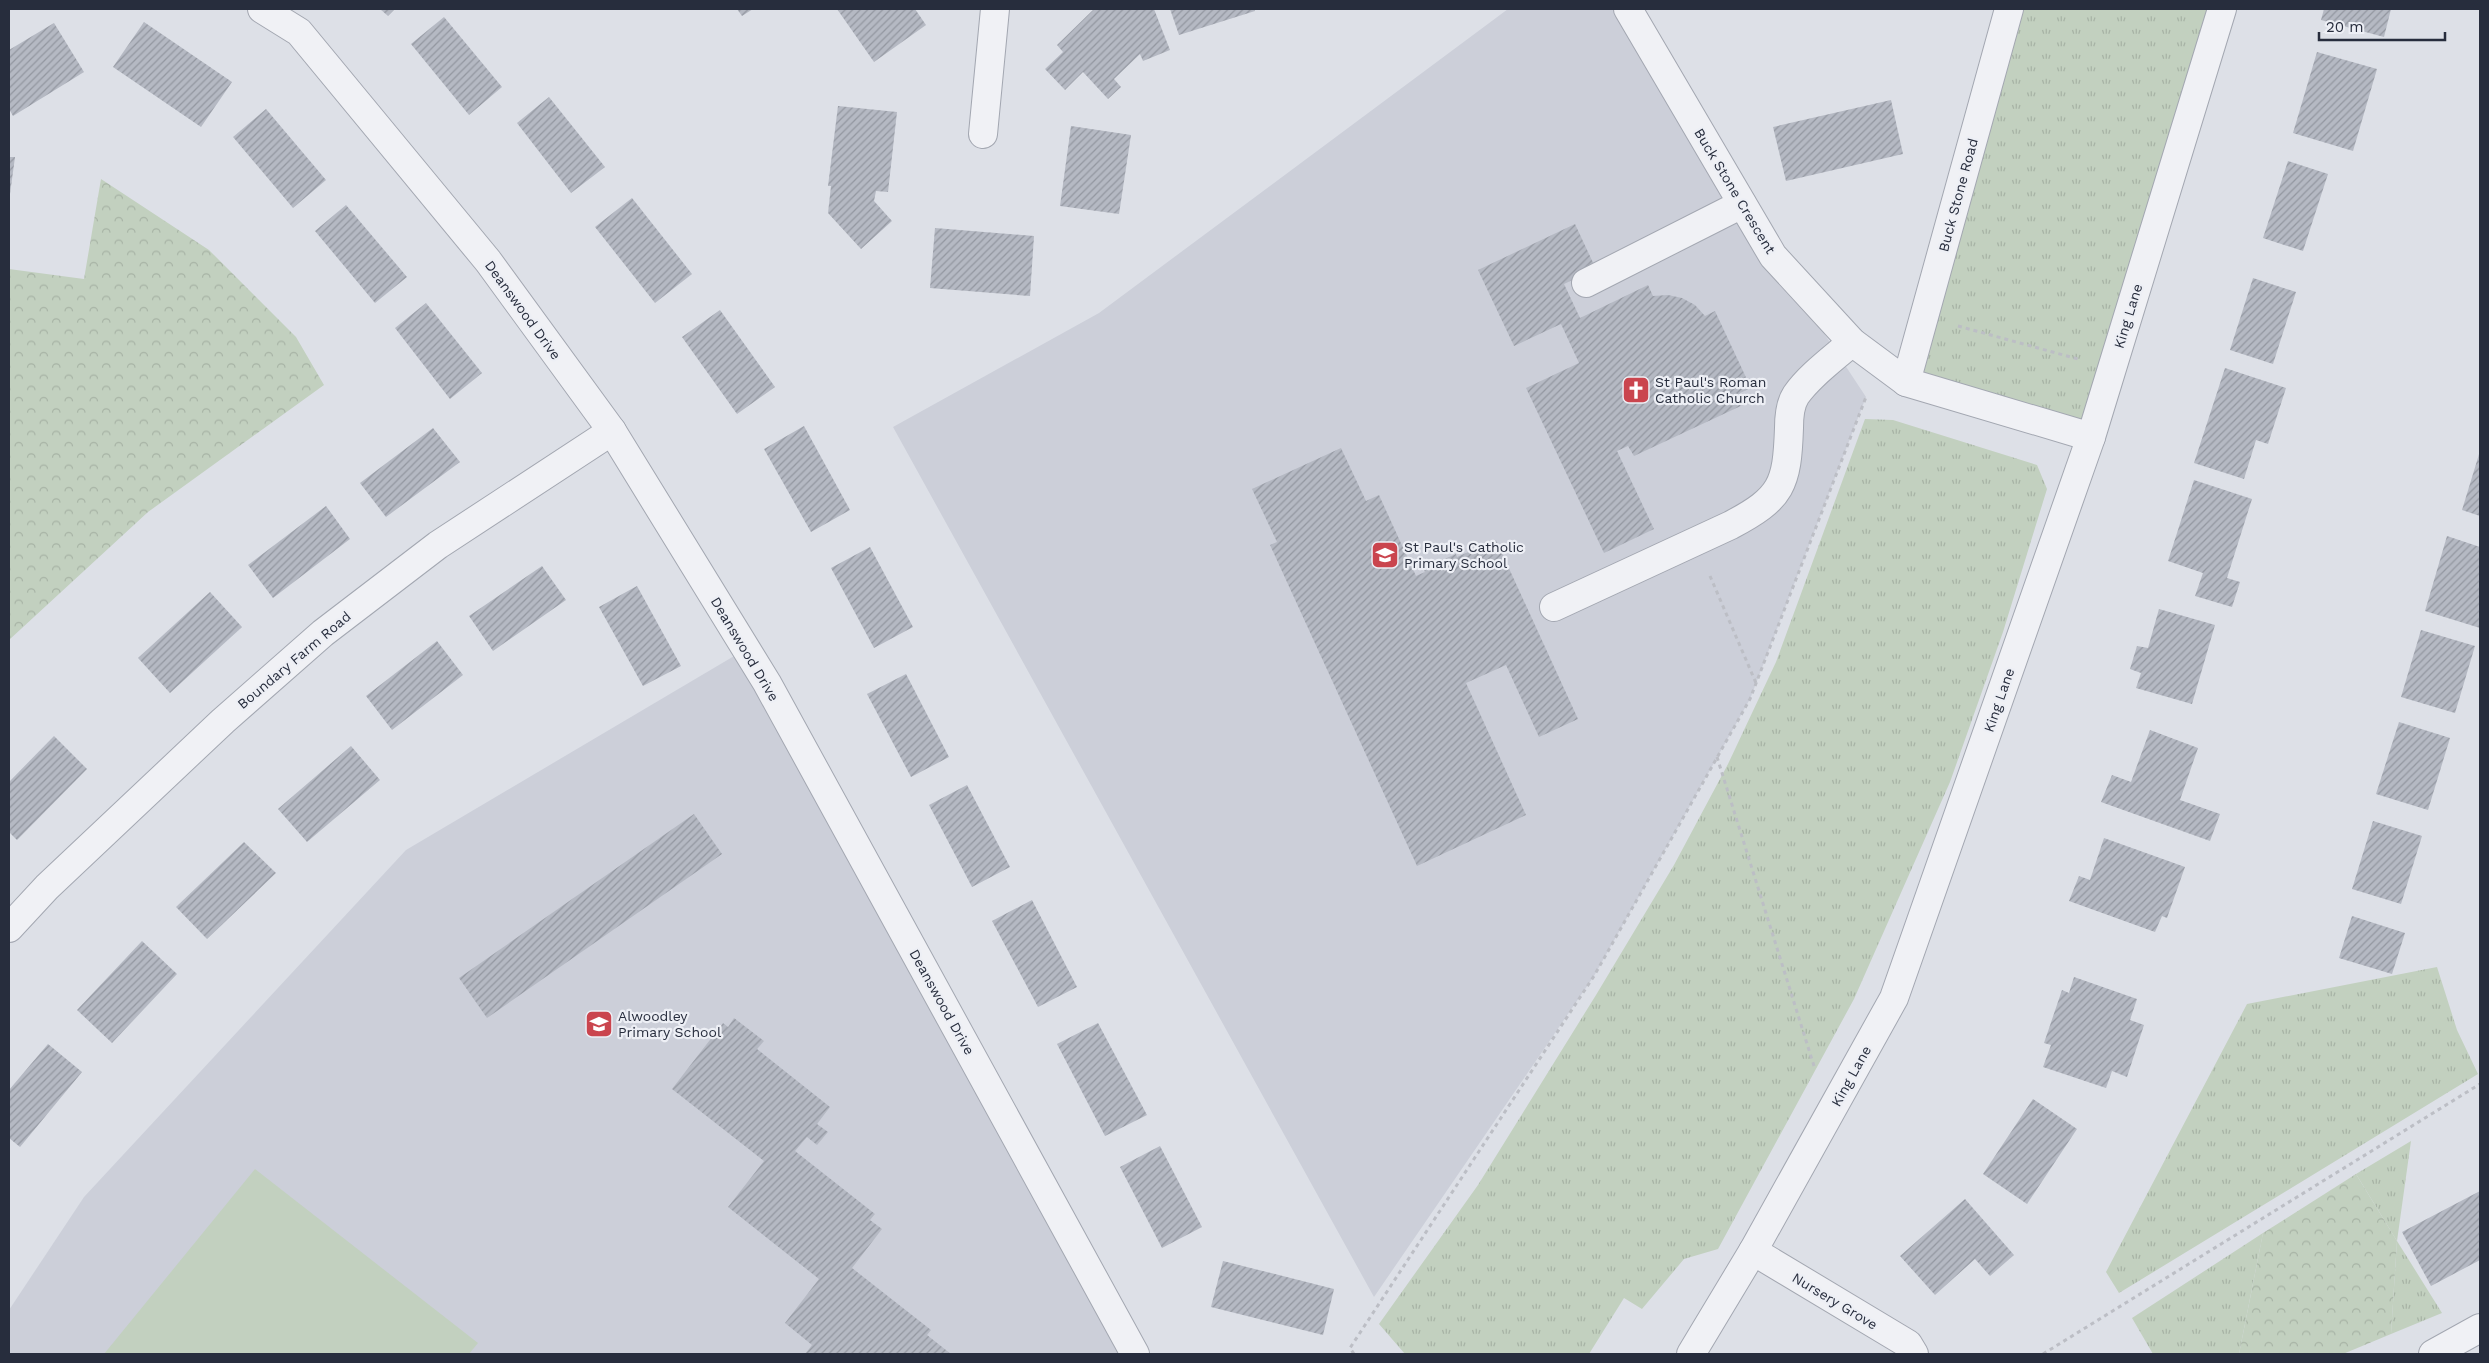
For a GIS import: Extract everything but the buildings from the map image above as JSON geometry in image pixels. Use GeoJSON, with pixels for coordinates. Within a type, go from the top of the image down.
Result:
{"type":"FeatureCollection","features":[{"type":"Feature","properties":{"kind":"street","name":"Deanswood Drive"},"geometry":{"type":"LineString","coordinates":[[262,9],[299,32],[488,261],[612,431],[767,683],[1135,1354]]}},
{"type":"Feature","properties":{"kind":"street"},"geometry":{"type":"LineString","coordinates":[[983,134],[995,9]]}},
{"type":"Feature","properties":{"kind":"street","name":"Buck Stone Crescent"},"geometry":{"type":"LineString","coordinates":[[1628,9],[1773,256],[1852,342],[1906,382],[2091,437]]}},
{"type":"Feature","properties":{"kind":"street","name":"Buck Stone Road"},"geometry":{"type":"LineString","coordinates":[[1906,382],[2009,9]]}},
{"type":"Feature","properties":{"kind":"street","name":"King Lane"},"geometry":{"type":"LineString","coordinates":[[1691,1354],[1753,1251],[1894,998],[2091,437],[2222,9]]}},
{"type":"Feature","properties":{"kind":"street"},"geometry":{"type":"LineString","coordinates":[[1586,283],[1742,204]]}},
{"type":"Feature","properties":{"kind":"street"},"geometry":{"type":"LineString","coordinates":[[1554,607],[1695,542],[1755,512],[1772,499],[1782,484],[1787,464],[1790,414],[1796,396],[1852,342]]}},
{"type":"Feature","properties":{"kind":"street","name":"Boundary Farm Road"},"geometry":{"type":"LineString","coordinates":[[9,928],[47,887],[223,721],[323,633],[438,545],[612,431]]}},
{"type":"Feature","properties":{"kind":"street","name":"Nursery Grove"},"geometry":{"type":"LineString","coordinates":[[1753,1251],[1908,1344],[1914,1354]]}},
{"type":"Feature","properties":{"kind":"street"},"geometry":{"type":"LineString","coordinates":[[2433,1354],[2480,1328]]}},
{"type":"Feature","properties":{"kind":"path"},"geometry":{"type":"LineString","coordinates":[[1924,317],[2112,368]]}},
{"type":"Feature","properties":{"kind":"path"},"geometry":{"type":"LineString","coordinates":[[1354,1354],[1350,1348],[1594,976],[1750,699],[1866,397],[1906,382]]}},
{"type":"Feature","properties":{"kind":"path"},"geometry":{"type":"LineString","coordinates":[[1695,542],[1756,683]]}},
{"type":"Feature","properties":{"kind":"path"},"geometry":{"type":"LineString","coordinates":[[1717,757],[1829,1114]]}},
{"type":"Feature","properties":{"kind":"path"},"geometry":{"type":"LineString","coordinates":[[2043,1354],[2480,1084]]}},
{"type":"Feature","properties":{"kind":"shaded area","name":"St Paul's Catholic Primary School"},"geometry":{"type":"Polygon","coordinates":[[[1508,9],[1628,9],[1773,256],[1866,397],[1750,699],[1594,976],[1374,1297],[893,427],[1099,313],[1508,9]]]}},
{"type":"Feature","properties":{"kind":"shaded area","name":"Alwoodley Primary School"},"geometry":{"type":"Polygon","coordinates":[[[746,649],[1135,1354],[9,1354],[9,1310],[84,1197],[406,850],[746,649]]]}},
{"type":"Feature","properties":{"kind":"green space"},"geometry":{"type":"Polygon","coordinates":[[[2009,9],[2222,9],[2091,437],[1906,382],[2009,9]]]}},
{"type":"Feature","properties":{"kind":"green space"},"geometry":{"type":"Polygon","coordinates":[[[101,179],[209,250],[296,337],[324,385],[148,512],[9,640],[9,269],[84,279],[101,179]]]}},
{"type":"Feature","properties":{"kind":"green space"},"geometry":{"type":"Polygon","coordinates":[[[1865,419],[1893,420],[2037,465],[2047,489],[2003,632],[1950,782],[1854,999],[1718,1249],[1684,1259],[1642,1309],[1624,1298],[1589,1354],[1405,1354],[1379,1324],[1478,1185],[1674,865],[1728,764],[1776,662],[1865,419]]]}},
{"type":"Feature","properties":{"kind":"green space"},"geometry":{"type":"Polygon","coordinates":[[[2437,967],[2457,1030],[2478,1074],[2119,1293],[2106,1272],[2247,1004],[2437,967]]]}},
{"type":"Feature","properties":{"kind":"green space"},"geometry":{"type":"Polygon","coordinates":[[[2411,1141],[2397,1241],[2356,1174],[2411,1141]]]}},
{"type":"Feature","properties":{"kind":"green space"},"geometry":{"type":"Polygon","coordinates":[[[255,1169],[478,1343],[469,1354],[104,1354],[255,1169]]]}},
{"type":"Feature","properties":{"kind":"green space"},"geometry":{"type":"Polygon","coordinates":[[[2356,1174],[2397,1241],[2391,1334],[2343,1354],[2239,1354],[2263,1233],[2356,1174]]]}},
{"type":"Feature","properties":{"kind":"green space"},"geometry":{"type":"Polygon","coordinates":[[[2263,1233],[2239,1354],[2153,1354],[2132,1318],[2263,1233]]]}},
{"type":"Feature","properties":{"kind":"green space"},"geometry":{"type":"Polygon","coordinates":[[[2397,1241],[2442,1313],[2391,1334],[2397,1241]]]}},
{"type":"Feature","properties":{"kind":"place","name":"St Paul's Roman Catholic Church"},"geometry":{"type":"Point","coordinates":[1636,390]}},
{"type":"Feature","properties":{"kind":"place","name":"St Paul's Catholic Primary School"},"geometry":{"type":"Point","coordinates":[1385,555]}},
{"type":"Feature","properties":{"kind":"place","name":"Alwoodley Primary School"},"geometry":{"type":"Point","coordinates":[599,1024]}}]}
